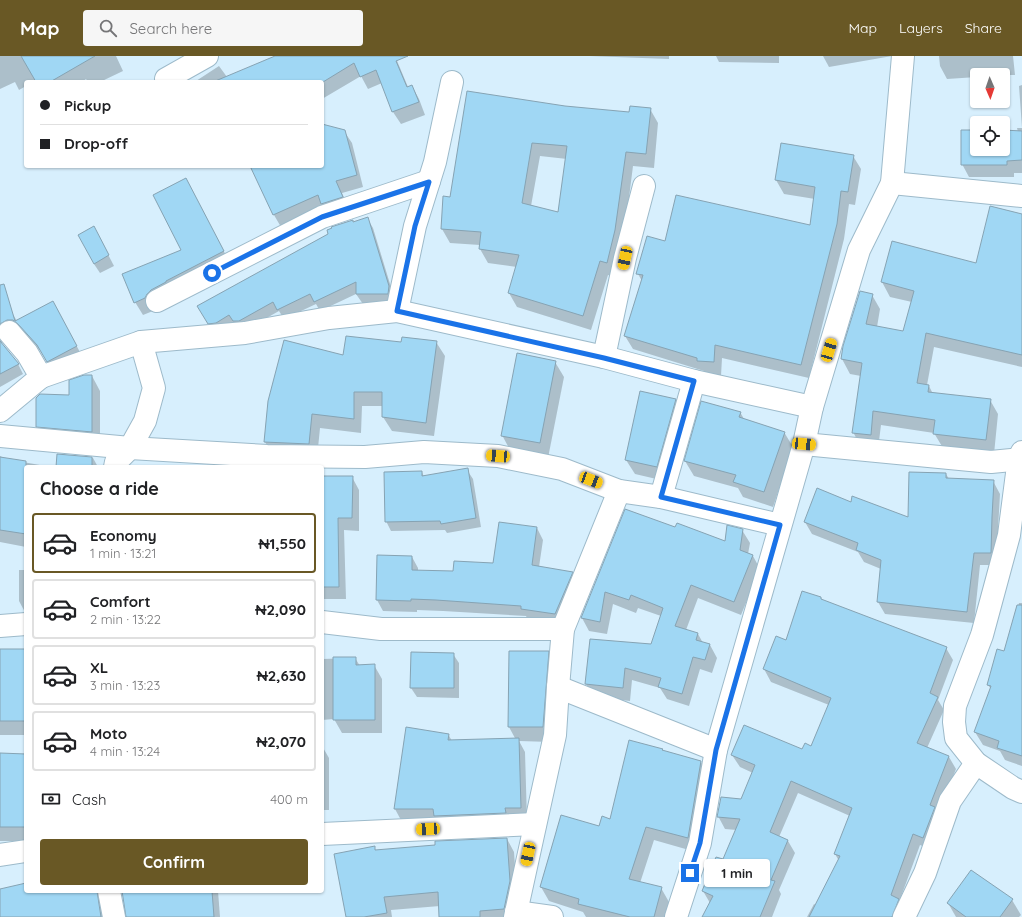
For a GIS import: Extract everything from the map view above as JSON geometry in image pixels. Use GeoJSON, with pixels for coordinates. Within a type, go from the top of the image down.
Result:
{"type":"FeatureCollection","features":[{"type":"Feature","properties":{"kind":"street"},"geometry":{"type":"LineString","coordinates":[[166,79],[207,56]]}},
{"type":"Feature","properties":{"kind":"street"},"geometry":{"type":"LineString","coordinates":[[676,917],[700,843],[716,750],[804,444],[812,407],[859,250],[892,183],[903,56]]}},
{"type":"Feature","properties":{"kind":"street"},"geometry":{"type":"LineString","coordinates":[[397,311],[415,226],[435,162],[452,82]]}},
{"type":"Feature","properties":{"kind":"street"},"geometry":{"type":"LineString","coordinates":[[158,301],[322,217],[429,182]]}},
{"type":"Feature","properties":{"kind":"street"},"geometry":{"type":"LineString","coordinates":[[892,183],[1022,196]]}},
{"type":"Feature","properties":{"kind":"street"},"geometry":{"type":"LineString","coordinates":[[604,358],[625,258],[644,186]]}},
{"type":"Feature","properties":{"kind":"street"},"geometry":{"type":"LineString","coordinates":[[0,411],[41,377],[141,342],[245,333],[329,318],[397,311],[604,358],[694,381],[812,407]]}},
{"type":"Feature","properties":{"kind":"street"},"geometry":{"type":"LineString","coordinates":[[9,332],[27,353],[41,377]]}},
{"type":"Feature","properties":{"kind":"street"},"geometry":{"type":"LineString","coordinates":[[115,465],[116,462],[130,448],[145,422],[154,388],[141,342]]}},
{"type":"Feature","properties":{"kind":"street"},"geometry":{"type":"LineString","coordinates":[[661,497],[694,381]]}},
{"type":"Feature","properties":{"kind":"street"},"geometry":{"type":"LineString","coordinates":[[0,436],[130,448],[267,456],[365,457],[424,452],[498,456],[562,469],[619,491],[661,497],[780,525]]}},
{"type":"Feature","properties":{"kind":"street"},"geometry":{"type":"LineString","coordinates":[[804,444],[991,462],[1021,456],[1009,535],[982,636],[955,706],[954,722],[956,738],[976,763],[1022,792]]}},
{"type":"Feature","properties":{"kind":"street"},"geometry":{"type":"LineString","coordinates":[[552,917],[515,914],[555,735],[563,629],[619,491]]}},
{"type":"Feature","properties":{"kind":"street"},"geometry":{"type":"LineString","coordinates":[[324,622],[381,629],[563,629]]}},
{"type":"Feature","properties":{"kind":"street"},"geometry":{"type":"LineString","coordinates":[[0,626],[24,624]]}},
{"type":"Feature","properties":{"kind":"street"},"geometry":{"type":"LineString","coordinates":[[558,687],[716,750]]}},
{"type":"Feature","properties":{"kind":"street"},"geometry":{"type":"LineString","coordinates":[[904,917],[925,873],[950,802],[976,763]]}},
{"type":"Feature","properties":{"kind":"street"},"geometry":{"type":"LineString","coordinates":[[324,834],[534,824]]}},
{"type":"Feature","properties":{"kind":"street"},"geometry":{"type":"LineString","coordinates":[[0,855],[24,850]]}},
{"type":"Feature","properties":{"kind":"street"},"geometry":{"type":"LineString","coordinates":[[109,893],[114,917]]}},
{"type":"Feature","properties":{"kind":"building"},"geometry":{"type":"Polygon","coordinates":[[[21,56],[95,56],[53,80],[35,80],[21,56]]]}},
{"type":"Feature","properties":{"kind":"building"},"geometry":{"type":"Polygon","coordinates":[[[275,56],[408,56],[396,61],[407,87],[412,85],[419,102],[392,112],[376,70],[360,77],[354,63],[324,81],[324,80],[218,80],[275,56]]]}},
{"type":"Feature","properties":{"kind":"building"},"geometry":{"type":"Polygon","coordinates":[[[467,91],[565,106],[629,112],[630,106],[651,108],[646,154],[626,152],[615,230],[607,263],[600,261],[583,316],[508,293],[519,255],[479,249],[481,232],[441,229],[443,196],[450,197],[467,91]],[[532,143],[522,203],[558,212],[567,146],[532,143]]]}},
{"type":"Feature","properties":{"kind":"building"},"geometry":{"type":"Polygon","coordinates":[[[324,125],[345,130],[357,175],[336,181],[343,197],[321,204],[318,195],[273,215],[251,168],[324,168],[324,125]]]}},
{"type":"Feature","properties":{"kind":"building"},"geometry":{"type":"Polygon","coordinates":[[[961,130],[970,130],[970,156],[1010,156],[1010,130],[1022,131],[1022,160],[1007,161],[1007,165],[961,165],[961,130]]]}},
{"type":"Feature","properties":{"kind":"building"},"geometry":{"type":"Polygon","coordinates":[[[781,143],[854,155],[848,192],[841,191],[837,224],[801,365],[715,345],[714,362],[697,361],[697,358],[624,336],[643,275],[636,274],[647,236],[665,241],[676,195],[810,225],[815,187],[775,180],[781,143]]]}},
{"type":"Feature","properties":{"kind":"building"},"geometry":{"type":"Polygon","coordinates":[[[186,178],[224,251],[166,281],[151,290],[145,298],[134,303],[122,274],[181,250],[153,195],[186,178]]]}},
{"type":"Feature","properties":{"kind":"building"},"geometry":{"type":"Polygon","coordinates":[[[990,206],[1022,214],[1022,355],[926,333],[917,383],[929,385],[928,392],[991,399],[986,440],[933,434],[935,420],[873,411],[871,435],[852,433],[862,363],[841,359],[843,346],[860,291],[873,294],[866,324],[903,331],[914,291],[881,282],[892,241],[976,263],[990,206]]]}},
{"type":"Feature","properties":{"kind":"building"},"geometry":{"type":"Polygon","coordinates":[[[368,217],[389,286],[388,294],[356,294],[356,282],[314,302],[310,294],[277,310],[273,302],[239,321],[233,321],[229,315],[216,323],[208,324],[197,306],[328,234],[327,230],[332,228],[331,227],[368,217]]]}},
{"type":"Feature","properties":{"kind":"building"},"geometry":{"type":"Polygon","coordinates":[[[94,226],[109,255],[94,264],[78,235],[94,226]]]}},
{"type":"Feature","properties":{"kind":"building"},"geometry":{"type":"Polygon","coordinates":[[[4,284],[15,321],[53,301],[77,346],[47,362],[37,345],[18,324],[13,320],[7,320],[0,324],[0,285],[4,284]]]}},
{"type":"Feature","properties":{"kind":"building"},"geometry":{"type":"Polygon","coordinates":[[[346,336],[401,342],[402,337],[437,341],[426,423],[382,417],[382,392],[354,392],[354,419],[312,414],[309,444],[264,442],[268,401],[284,340],[343,355],[346,336]]]}},
{"type":"Feature","properties":{"kind":"building"},"geometry":{"type":"Polygon","coordinates":[[[0,341],[19,364],[0,374],[0,341]]]}},
{"type":"Feature","properties":{"kind":"building"},"geometry":{"type":"Polygon","coordinates":[[[517,353],[556,361],[540,443],[501,436],[517,353]]]}},
{"type":"Feature","properties":{"kind":"building"},"geometry":{"type":"Polygon","coordinates":[[[84,375],[92,375],[92,432],[36,427],[36,398],[40,394],[69,395],[69,380],[84,375]]]}},
{"type":"Feature","properties":{"kind":"building"},"geometry":{"type":"Polygon","coordinates":[[[640,391],[676,399],[657,467],[625,460],[640,391]]]}},
{"type":"Feature","properties":{"kind":"building"},"geometry":{"type":"Polygon","coordinates":[[[701,401],[741,412],[739,417],[785,432],[764,492],[733,482],[736,475],[684,461],[701,401]]]}},
{"type":"Feature","properties":{"kind":"building"},"geometry":{"type":"Polygon","coordinates":[[[57,454],[92,457],[92,465],[56,465],[57,454]]]}},
{"type":"Feature","properties":{"kind":"building"},"geometry":{"type":"Polygon","coordinates":[[[0,457],[26,461],[26,465],[24,465],[24,534],[0,530],[0,457]]]}},
{"type":"Feature","properties":{"kind":"building"},"geometry":{"type":"Polygon","coordinates":[[[468,468],[476,518],[441,524],[440,521],[385,522],[384,472],[422,471],[422,476],[468,468]]]}},
{"type":"Feature","properties":{"kind":"building"},"geometry":{"type":"Polygon","coordinates":[[[909,472],[946,473],[946,478],[994,480],[991,553],[974,553],[967,612],[877,602],[881,560],[856,550],[858,543],[804,522],[817,488],[851,502],[852,496],[908,517],[909,472]]]}},
{"type":"Feature","properties":{"kind":"building"},"geometry":{"type":"Polygon","coordinates":[[[324,476],[353,476],[352,518],[338,518],[339,587],[324,587],[324,476]]]}},
{"type":"Feature","properties":{"kind":"building"},"geometry":{"type":"Polygon","coordinates":[[[625,509],[675,527],[677,523],[725,541],[727,525],[743,529],[740,550],[753,555],[734,602],[691,585],[675,626],[698,633],[696,640],[710,644],[705,660],[693,657],[682,694],[658,687],[661,678],[625,668],[623,688],[585,684],[590,639],[651,644],[663,608],[631,595],[629,600],[605,592],[600,622],[581,618],[625,509]]]}},
{"type":"Feature","properties":{"kind":"building"},"geometry":{"type":"Polygon","coordinates":[[[499,522],[537,527],[532,565],[573,572],[555,614],[521,609],[521,606],[436,600],[376,600],[377,555],[412,556],[412,570],[453,571],[454,561],[493,563],[499,522]]]}},
{"type":"Feature","properties":{"kind":"building"},"geometry":{"type":"Polygon","coordinates":[[[802,591],[821,597],[821,599],[947,647],[930,693],[938,697],[917,743],[949,756],[930,805],[935,807],[923,838],[913,834],[891,895],[899,899],[892,917],[809,917],[840,856],[834,854],[852,808],[791,781],[770,832],[788,840],[771,880],[775,881],[760,917],[702,917],[713,896],[702,891],[716,857],[723,859],[740,819],[717,817],[721,797],[741,799],[755,765],[731,755],[744,725],[802,749],[805,743],[811,746],[831,698],[763,669],[776,636],[786,640],[802,591]]]}},
{"type":"Feature","properties":{"kind":"building"},"geometry":{"type":"Polygon","coordinates":[[[1017,605],[1022,605],[1022,756],[997,748],[999,741],[974,732],[991,686],[987,685],[997,649],[1004,651],[1017,605]]]}},
{"type":"Feature","properties":{"kind":"building"},"geometry":{"type":"Polygon","coordinates":[[[0,649],[24,649],[24,721],[0,721],[0,649]]]}},
{"type":"Feature","properties":{"kind":"building"},"geometry":{"type":"Polygon","coordinates":[[[509,651],[549,651],[543,727],[508,727],[509,651]]]}},
{"type":"Feature","properties":{"kind":"building"},"geometry":{"type":"Polygon","coordinates":[[[411,652],[454,653],[454,688],[410,688],[411,652]]]}},
{"type":"Feature","properties":{"kind":"building"},"geometry":{"type":"Polygon","coordinates":[[[333,657],[356,657],[356,665],[375,664],[375,720],[333,720],[333,657]]]}},
{"type":"Feature","properties":{"kind":"building"},"geometry":{"type":"Polygon","coordinates":[[[406,727],[449,734],[448,740],[519,738],[521,808],[505,808],[506,813],[434,816],[433,809],[394,809],[406,727]]]}},
{"type":"Feature","properties":{"kind":"building"},"geometry":{"type":"Polygon","coordinates":[[[629,740],[701,761],[688,838],[646,827],[629,879],[662,887],[654,917],[630,917],[578,904],[579,899],[540,887],[561,815],[599,826],[602,816],[610,819],[629,740]]]}},
{"type":"Feature","properties":{"kind":"building"},"geometry":{"type":"Polygon","coordinates":[[[0,753],[24,754],[24,827],[0,827],[0,753]]]}},
{"type":"Feature","properties":{"kind":"building"},"geometry":{"type":"Polygon","coordinates":[[[507,838],[510,881],[504,909],[480,911],[480,917],[439,917],[438,892],[384,897],[387,913],[364,917],[346,917],[334,854],[375,846],[375,850],[435,845],[435,841],[507,838]]]}},
{"type":"Feature","properties":{"kind":"building"},"geometry":{"type":"Polygon","coordinates":[[[971,870],[1013,899],[1000,917],[966,917],[947,903],[971,870]]]}},
{"type":"Feature","properties":{"kind":"building"},"geometry":{"type":"Polygon","coordinates":[[[24,883],[24,893],[97,893],[101,917],[0,917],[0,889],[24,883]]]}},
{"type":"Feature","properties":{"kind":"building"},"geometry":{"type":"Polygon","coordinates":[[[122,893],[212,893],[214,917],[126,917],[122,893]]]}},
{"type":"Feature","properties":{"kind":"route"},"geometry":{"type":"LineString","coordinates":[[212,273],[322,217],[429,182],[415,226],[397,311],[604,358],[694,381],[661,497],[780,525],[716,750],[700,843],[690,873]]}}]}
